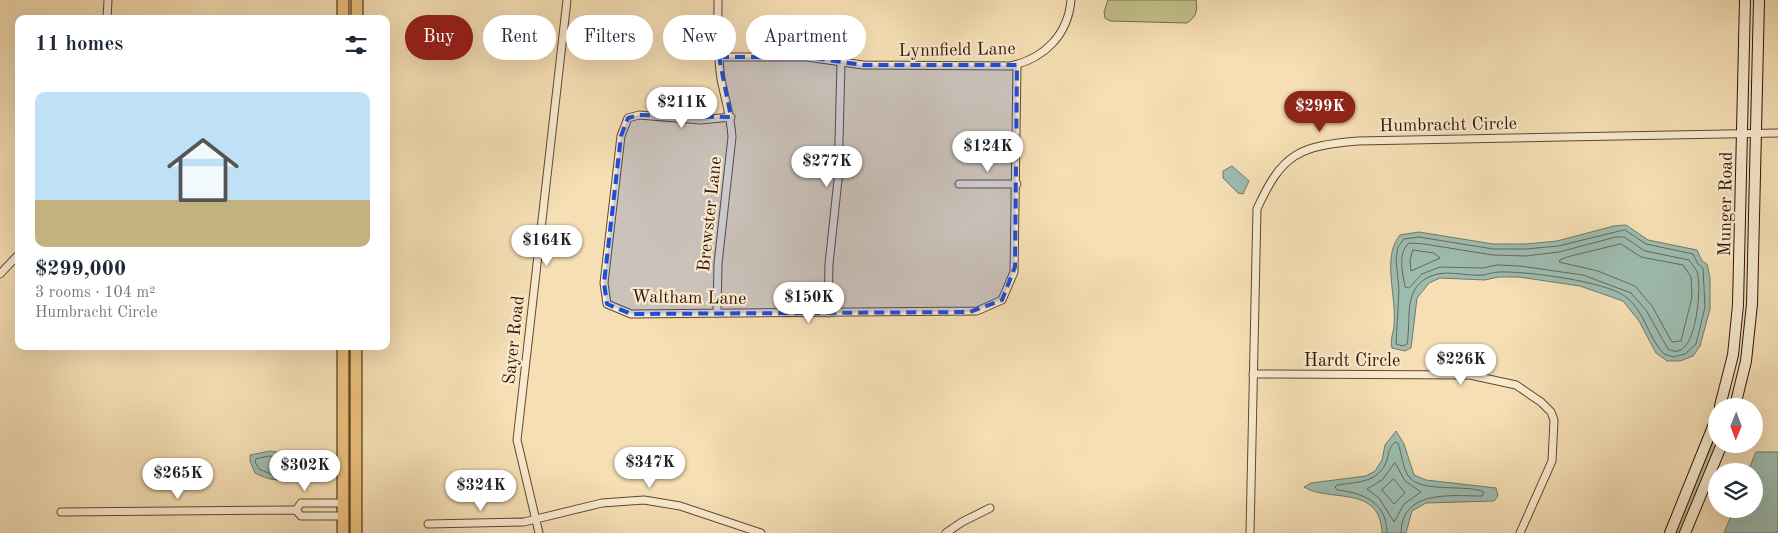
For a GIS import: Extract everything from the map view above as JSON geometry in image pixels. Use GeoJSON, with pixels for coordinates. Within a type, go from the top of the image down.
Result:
{"type":"FeatureCollection","features":[{"type":"Feature","properties":{"kind":"main road"},"geometry":{"type":"LineString","coordinates":[[343,0],[343,15]]}},
{"type":"Feature","properties":{"kind":"main road"},"geometry":{"type":"LineString","coordinates":[[357,0],[357,15]]}},
{"type":"Feature","properties":{"kind":"main road"},"geometry":{"type":"LineString","coordinates":[[343,350],[343,533]]}},
{"type":"Feature","properties":{"kind":"main road"},"geometry":{"type":"LineString","coordinates":[[356,350],[356,533]]}},
{"type":"Feature","properties":{"kind":"street"},"geometry":{"type":"LineString","coordinates":[[108,0],[108,15]]}},
{"type":"Feature","properties":{"kind":"street","name":"Sayer Road"},"geometry":{"type":"LineString","coordinates":[[539,533],[517,440],[567,0]]}},
{"type":"Feature","properties":{"kind":"street","name":"Brewster Lane"},"geometry":{"type":"LineString","coordinates":[[718,0],[718,15]]}},
{"type":"Feature","properties":{"kind":"street","name":"Lynnfield Lane"},"geometry":{"type":"LineString","coordinates":[[736,57],[807,57],[841,63],[993,67],[1017,65],[1039,56],[1056,40],[1066,22],[1071,0]]}},
{"type":"Feature","properties":{"kind":"street","name":"Munger Road"},"geometry":{"type":"LineString","coordinates":[[1722,398],[1733,355],[1738,305],[1745,0]]}},
{"type":"Feature","properties":{"kind":"street","name":"Munger Road"},"geometry":{"type":"LineString","coordinates":[[1737,398],[1746,361],[1752,304],[1759,0]]}},
{"type":"Feature","properties":{"kind":"street","name":"Brewster Lane"},"geometry":{"type":"LineString","coordinates":[[717,313],[718,264],[731,145],[731,118],[721,78],[719,60]]}},
{"type":"Feature","properties":{"kind":"street"},"geometry":{"type":"LineString","coordinates":[[828,313],[829,264],[838,180],[841,63]]}},
{"type":"Feature","properties":{"kind":"street"},"geometry":{"type":"LineString","coordinates":[[958,184],[1017,184],[1017,65]]}},
{"type":"Feature","properties":{"kind":"street","name":"Waltham Lane"},"geometry":{"type":"LineString","coordinates":[[731,118],[701,120],[639,114],[628,118],[621,136],[604,283],[607,304],[631,314],[970,312],[1002,300],[1012,278],[1015,267],[1017,184]]}},
{"type":"Feature","properties":{"kind":"street","name":"Humbracht Circle"},"geometry":{"type":"LineString","coordinates":[[1250,533],[1257,209],[1270,180],[1288,160],[1321,144],[1358,141],[1778,132]]}},
{"type":"Feature","properties":{"kind":"street"},"geometry":{"type":"LineString","coordinates":[[0,274],[15,258]]}},
{"type":"Feature","properties":{"kind":"street","name":"Hardt Circle"},"geometry":{"type":"LineString","coordinates":[[1253,374],[1470,375],[1516,385],[1541,402],[1551,412],[1554,420],[1552,461],[1520,533]]}},
{"type":"Feature","properties":{"kind":"street"},"geometry":{"type":"LineString","coordinates":[[1670,533],[1708,440]]}},
{"type":"Feature","properties":{"kind":"street"},"geometry":{"type":"LineString","coordinates":[[1685,533],[1718,453]]}},
{"type":"Feature","properties":{"kind":"street"},"geometry":{"type":"LineString","coordinates":[[428,524],[536,519],[602,503],[644,500],[680,506],[760,533]]}},
{"type":"Feature","properties":{"kind":"street"},"geometry":{"type":"LineString","coordinates":[[296,510],[301,503],[343,503]]}},
{"type":"Feature","properties":{"kind":"street"},"geometry":{"type":"LineString","coordinates":[[946,533],[962,522],[990,508]]}},
{"type":"Feature","properties":{"kind":"street"},"geometry":{"type":"LineString","coordinates":[[61,512],[296,510]]}},
{"type":"Feature","properties":{"kind":"street"},"geometry":{"type":"LineString","coordinates":[[296,510],[301,516],[343,516]]}},
{"type":"Feature","properties":{"kind":"highlighted area"},"geometry":{"type":"Polygon","coordinates":[[[719,57],[807,57],[863,65],[1017,65],[1015,267],[1002,300],[970,312],[631,314],[607,304],[604,283],[621,136],[628,118],[639,115],[731,117],[719,57]]]}},
{"type":"Feature","properties":{"kind":"shaded area"},"geometry":{"type":"Polygon","coordinates":[[[1108,0],[1196,0],[1197,7],[1194,16],[1187,23],[1110,21],[1105,18],[1104,12],[1108,0]]]}},
{"type":"Feature","properties":{"kind":"shaded area"},"geometry":{"type":"Polygon","coordinates":[[[1708,453],[1714,453],[1710,463],[1708,463],[1708,467],[1680,533],[1675,533],[1708,453]]]}},
{"type":"Feature","properties":{"kind":"water"},"geometry":{"type":"Polygon","coordinates":[[[1232,166],[1249,181],[1243,194],[1238,193],[1223,178],[1223,171],[1232,166]]]}},
{"type":"Feature","properties":{"kind":"water"},"geometry":{"type":"Polygon","coordinates":[[[1626,225],[1648,240],[1697,250],[1702,261],[1707,264],[1710,278],[1710,309],[1700,346],[1693,356],[1680,361],[1667,361],[1656,353],[1639,321],[1623,301],[1580,286],[1519,277],[1498,277],[1485,280],[1440,278],[1429,283],[1417,298],[1411,348],[1405,351],[1392,348],[1391,340],[1394,318],[1391,259],[1394,246],[1400,235],[1419,232],[1493,244],[1526,244],[1557,241],[1614,226],[1626,225]]]}},
{"type":"Feature","properties":{"kind":"water"},"geometry":{"type":"Polygon","coordinates":[[[1396,431],[1404,444],[1414,475],[1426,480],[1496,488],[1498,496],[1494,501],[1426,503],[1412,511],[1406,533],[1382,533],[1379,518],[1373,507],[1364,501],[1315,492],[1304,487],[1311,483],[1366,476],[1375,471],[1382,460],[1385,445],[1396,431]]]}},
{"type":"Feature","properties":{"kind":"water"},"geometry":{"type":"Polygon","coordinates":[[[270,451],[290,454],[311,453],[310,464],[284,479],[278,480],[255,473],[250,461],[250,455],[270,451]]]}},
{"type":"Feature","properties":{"kind":"water"},"geometry":{"type":"Polygon","coordinates":[[[1778,452],[1778,533],[1724,533],[1730,518],[1763,518],[1763,463],[1751,463],[1756,453],[1778,452]]]}}]}
